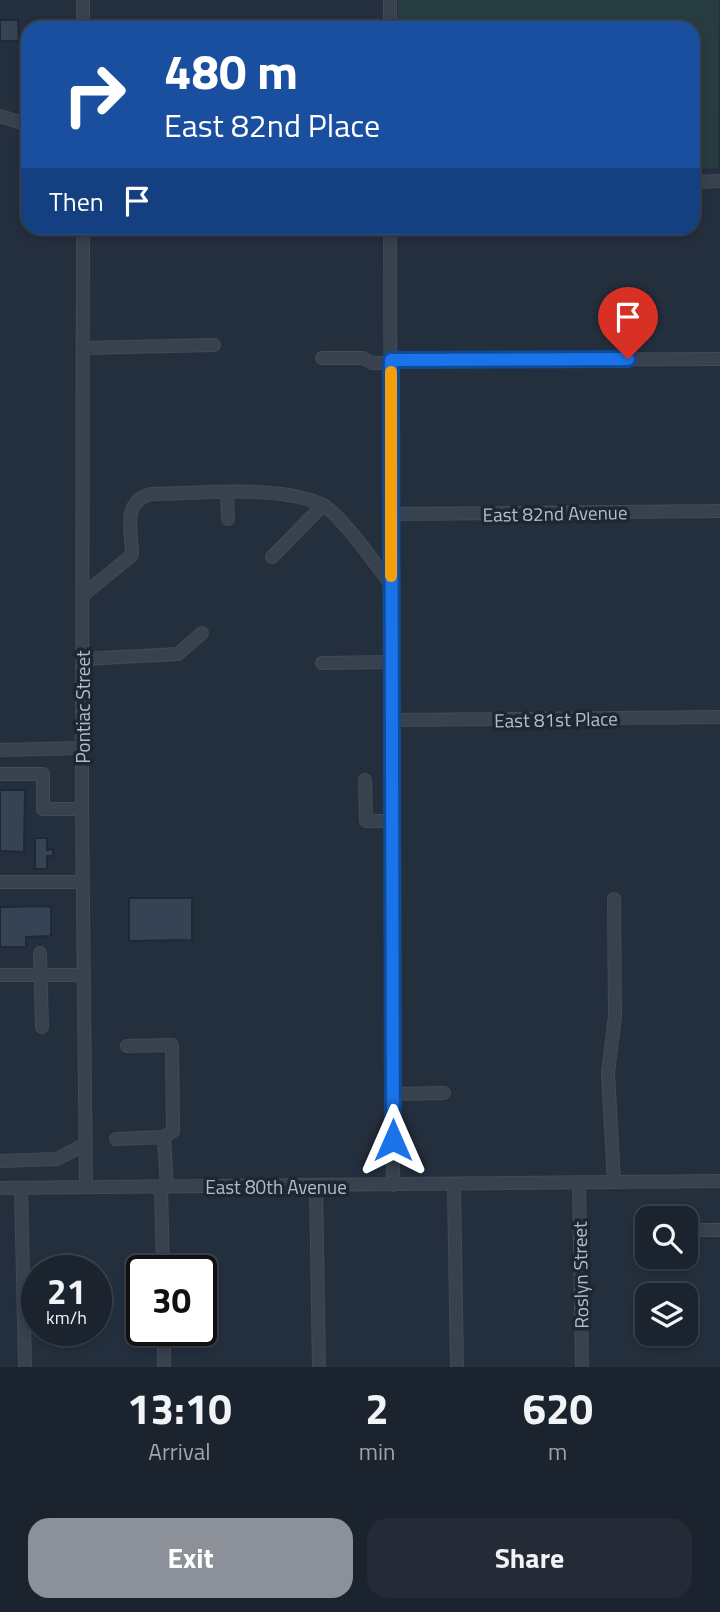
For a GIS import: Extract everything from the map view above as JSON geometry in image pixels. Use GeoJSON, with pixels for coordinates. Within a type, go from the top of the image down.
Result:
{"type":"FeatureCollection","features":[{"type":"Feature","properties":{"kind":"street"},"geometry":{"type":"LineString","coordinates":[[83,0],[83,21]]}},
{"type":"Feature","properties":{"kind":"street"},"geometry":{"type":"LineString","coordinates":[[390,0],[390,21]]}},
{"type":"Feature","properties":{"kind":"street"},"geometry":{"type":"LineString","coordinates":[[0,116],[21,123]]}},
{"type":"Feature","properties":{"kind":"street"},"geometry":{"type":"LineString","coordinates":[[700,182],[720,181]]}},
{"type":"Feature","properties":{"kind":"street","name":"Pontiac Street"},"geometry":{"type":"LineString","coordinates":[[83,235],[82,809],[86,1187]]}},
{"type":"Feature","properties":{"kind":"street"},"geometry":{"type":"LineString","coordinates":[[390,235],[393,1185]]}},
{"type":"Feature","properties":{"kind":"street"},"geometry":{"type":"LineString","coordinates":[[83,348],[214,345]]}},
{"type":"Feature","properties":{"kind":"street"},"geometry":{"type":"LineString","coordinates":[[322,358],[363,358],[372,363],[720,359]]}},
{"type":"Feature","properties":{"kind":"street"},"geometry":{"type":"LineString","coordinates":[[83,595],[132,555],[131,506],[138,498],[151,495],[273,493],[323,505],[365,550],[391,585]]}},
{"type":"Feature","properties":{"kind":"street"},"geometry":{"type":"LineString","coordinates":[[227,494],[228,519]]}},
{"type":"Feature","properties":{"kind":"street"},"geometry":{"type":"LineString","coordinates":[[272,557],[323,505]]}},
{"type":"Feature","properties":{"kind":"street","name":"East 82nd Avenue"},"geometry":{"type":"LineString","coordinates":[[391,514],[720,511]]}},
{"type":"Feature","properties":{"kind":"street"},"geometry":{"type":"LineString","coordinates":[[83,659],[178,654],[202,633]]}},
{"type":"Feature","properties":{"kind":"street"},"geometry":{"type":"LineString","coordinates":[[322,663],[392,662]]}},
{"type":"Feature","properties":{"kind":"street","name":"East 81st Place"},"geometry":{"type":"LineString","coordinates":[[393,720],[720,717]]}},
{"type":"Feature","properties":{"kind":"street"},"geometry":{"type":"LineString","coordinates":[[0,750],[82,748]]}},
{"type":"Feature","properties":{"kind":"street"},"geometry":{"type":"LineString","coordinates":[[0,775],[43,774],[43,809],[82,809]]}},
{"type":"Feature","properties":{"kind":"street"},"geometry":{"type":"LineString","coordinates":[[365,780],[366,821],[391,821]]}},
{"type":"Feature","properties":{"kind":"street"},"geometry":{"type":"LineString","coordinates":[[0,882],[83,882]]}},
{"type":"Feature","properties":{"kind":"street"},"geometry":{"type":"LineString","coordinates":[[614,899],[615,1016],[608,1073],[614,1181]]}},
{"type":"Feature","properties":{"kind":"street"},"geometry":{"type":"LineString","coordinates":[[40,953],[42,1027]]}},
{"type":"Feature","properties":{"kind":"street"},"geometry":{"type":"LineString","coordinates":[[0,975],[83,975]]}},
{"type":"Feature","properties":{"kind":"street"},"geometry":{"type":"LineString","coordinates":[[116,1139],[164,1137],[173,1131],[172,1045],[127,1046]]}},
{"type":"Feature","properties":{"kind":"street"},"geometry":{"type":"LineString","coordinates":[[392,1094],[444,1093]]}},
{"type":"Feature","properties":{"kind":"street"},"geometry":{"type":"LineString","coordinates":[[163,1255],[164,1137]]}},
{"type":"Feature","properties":{"kind":"street"},"geometry":{"type":"LineString","coordinates":[[0,1161],[57,1159],[86,1144]]}},
{"type":"Feature","properties":{"kind":"street","name":"East 80th Avenue"},"geometry":{"type":"LineString","coordinates":[[0,1188],[720,1181]]}},
{"type":"Feature","properties":{"kind":"street","name":"Roslyn Street"},"geometry":{"type":"LineString","coordinates":[[579,1182],[582,1367]]}},
{"type":"Feature","properties":{"kind":"street"},"geometry":{"type":"LineString","coordinates":[[316,1185],[319,1367]]}},
{"type":"Feature","properties":{"kind":"street"},"geometry":{"type":"LineString","coordinates":[[454,1185],[457,1367]]}},
{"type":"Feature","properties":{"kind":"street"},"geometry":{"type":"LineString","coordinates":[[21,1188],[25,1367]]}},
{"type":"Feature","properties":{"kind":"street"},"geometry":{"type":"LineString","coordinates":[[698,1230],[720,1230]]}},
{"type":"Feature","properties":{"kind":"street"},"geometry":{"type":"LineString","coordinates":[[164,1346],[164,1367]]}},
{"type":"Feature","properties":{"kind":"green space"},"geometry":{"type":"Polygon","coordinates":[[[398,0],[719,0],[718,168],[700,169],[700,21],[398,21],[398,0]]]}},
{"type":"Feature","properties":{"kind":"building"},"geometry":{"type":"Polygon","coordinates":[[[0,20],[18,20],[19,41],[0,41],[0,20]]]}},
{"type":"Feature","properties":{"kind":"building"},"geometry":{"type":"Polygon","coordinates":[[[0,790],[25,790],[24,852],[0,851],[0,790]]]}},
{"type":"Feature","properties":{"kind":"building"},"geometry":{"type":"Polygon","coordinates":[[[35,838],[47,838],[47,850],[53,849],[53,856],[47,856],[47,869],[35,869],[35,838]]]}},
{"type":"Feature","properties":{"kind":"building"},"geometry":{"type":"Polygon","coordinates":[[[129,898],[192,898],[192,940],[129,941],[129,898]]]}},
{"type":"Feature","properties":{"kind":"building"},"geometry":{"type":"Polygon","coordinates":[[[51,906],[51,936],[26,937],[26,947],[0,947],[0,907],[51,906]]]}},
{"type":"Feature","properties":{"kind":"slow traffic"},"geometry":{"type":"LineString","coordinates":[[391,372],[391,576]]}},
{"type":"Feature","properties":{"kind":"route"},"geometry":{"type":"LineString","coordinates":[[393,1140],[391,360],[628,359]]}}]}
